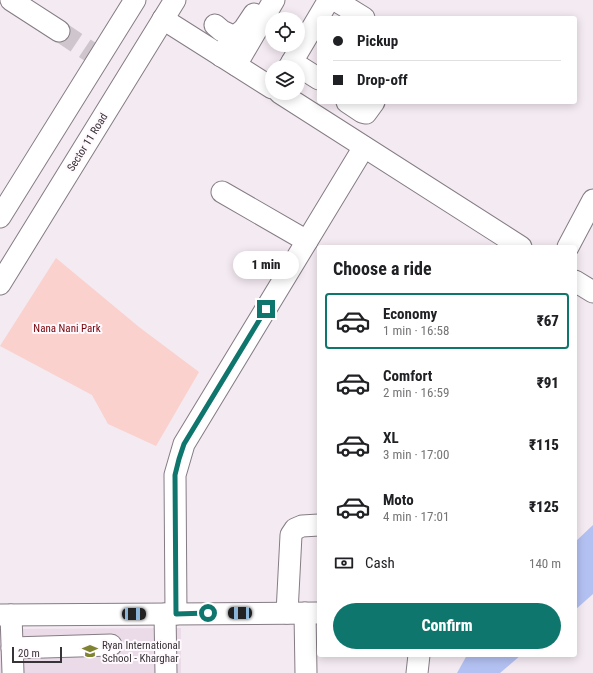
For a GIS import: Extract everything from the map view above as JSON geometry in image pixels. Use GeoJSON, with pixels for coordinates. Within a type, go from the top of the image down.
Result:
{"type":"FeatureCollection","features":[{"type":"Feature","properties":{"kind":"street"},"geometry":{"type":"LineString","coordinates":[[11,0],[59,31]]}},
{"type":"Feature","properties":{"kind":"street"},"geometry":{"type":"LineString","coordinates":[[1,215],[98,56],[135,0]]}},
{"type":"Feature","properties":{"kind":"street","name":"Sector 11 Road"},"geometry":{"type":"LineString","coordinates":[[0,284],[175,0]]}},
{"type":"Feature","properties":{"kind":"street"},"geometry":{"type":"LineString","coordinates":[[229,60],[231,40],[244,29],[263,0]]}},
{"type":"Feature","properties":{"kind":"street"},"geometry":{"type":"LineString","coordinates":[[229,60],[274,0]]}},
{"type":"Feature","properties":{"kind":"street"},"geometry":{"type":"LineString","coordinates":[[305,28],[322,0]]}},
{"type":"Feature","properties":{"kind":"street"},"geometry":{"type":"LineString","coordinates":[[319,16],[329,0]]}},
{"type":"Feature","properties":{"kind":"street"},"geometry":{"type":"LineString","coordinates":[[335,0],[361,16]]}},
{"type":"Feature","properties":{"kind":"street"},"geometry":{"type":"LineString","coordinates":[[290,60],[317,18]]}},
{"type":"Feature","properties":{"kind":"street"},"geometry":{"type":"LineString","coordinates":[[163,19],[265,82]]}},
{"type":"Feature","properties":{"kind":"street"},"geometry":{"type":"LineString","coordinates":[[215,25],[222,31],[235,37]]}},
{"type":"Feature","properties":{"kind":"street"},"geometry":{"type":"LineString","coordinates":[[305,70],[317,78]]}},
{"type":"Feature","properties":{"kind":"street"},"geometry":{"type":"LineString","coordinates":[[292,100],[518,245]]}},
{"type":"Feature","properties":{"kind":"street"},"geometry":{"type":"LineString","coordinates":[[323,121],[333,104]]}},
{"type":"Feature","properties":{"kind":"street"},"geometry":{"type":"LineString","coordinates":[[350,104],[366,113],[373,104]]}},
{"type":"Feature","properties":{"kind":"street"},"geometry":{"type":"LineString","coordinates":[[166,673],[171,614],[175,475],[184,444],[364,147]]}},
{"type":"Feature","properties":{"kind":"street"},"geometry":{"type":"LineString","coordinates":[[222,192],[307,241]]}},
{"type":"Feature","properties":{"kind":"street"},"geometry":{"type":"LineString","coordinates":[[569,245],[593,200]]}},
{"type":"Feature","properties":{"kind":"street"},"geometry":{"type":"LineString","coordinates":[[577,282],[593,292]]}},
{"type":"Feature","properties":{"kind":"street"},"geometry":{"type":"LineString","coordinates":[[306,673],[304,613],[291,535],[295,529],[302,526],[317,525]]}},
{"type":"Feature","properties":{"kind":"street"},"geometry":{"type":"LineString","coordinates":[[13,673],[12,648],[6,615],[304,613]]}},
{"type":"Feature","properties":{"kind":"street"},"geometry":{"type":"LineString","coordinates":[[12,648],[112,645]]}},
{"type":"Feature","properties":{"kind":"street"},"geometry":{"type":"LineString","coordinates":[[417,673],[419,657]]}},
{"type":"Feature","properties":{"kind":"shaded area","name":"Ryan International School - Kharghar"},"geometry":{"type":"Polygon","coordinates":[[[181,628],[181,673],[0,673],[0,629],[181,628]]]}},
{"type":"Feature","properties":{"kind":"green space","name":"Nana Nani Park"},"geometry":{"type":"Polygon","coordinates":[[[56,258],[139,327],[199,372],[156,446],[108,424],[92,395],[0,346],[56,258]]]}},
{"type":"Feature","properties":{"kind":"water"},"geometry":{"type":"Polygon","coordinates":[[[593,525],[593,594],[577,608],[577,540],[593,525]]]}},
{"type":"Feature","properties":{"kind":"water"},"geometry":{"type":"Polygon","coordinates":[[[466,657],[519,657],[500,673],[457,673],[466,657]]]}},
{"type":"Feature","properties":{"kind":"tunnel"},"geometry":{"type":"LineString","coordinates":[[59,31],[95,55]]}},
{"type":"Feature","properties":{"kind":"place","name":"Ryan International School - Kharghar"},"geometry":{"type":"Point","coordinates":[90,651]}},
{"type":"Feature","properties":{"kind":"route"},"geometry":{"type":"LineString","coordinates":[[208,613],[176,614],[175,475],[184,444],[266,309]]}}]}
